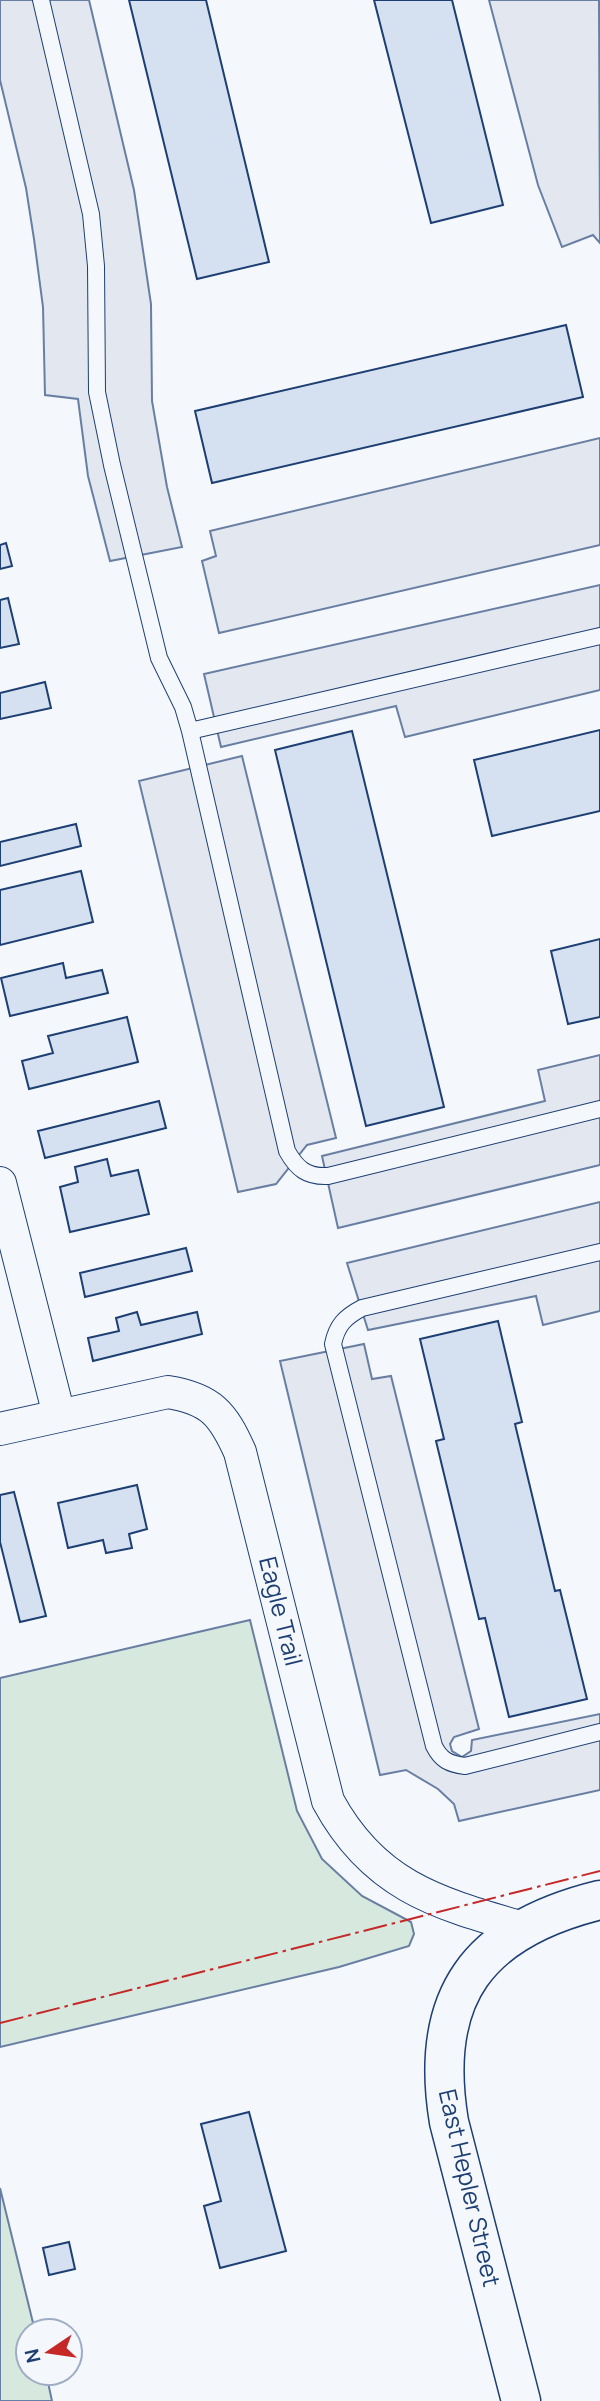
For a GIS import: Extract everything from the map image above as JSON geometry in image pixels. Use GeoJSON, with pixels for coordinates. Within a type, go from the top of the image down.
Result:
{"type":"FeatureCollection","features":[{"type":"Feature","properties":{"kind":"street"},"geometry":{"type":"LineString","coordinates":[[0,1183],[59,1415]]}},
{"type":"Feature","properties":{"kind":"street","name":"Eagle Trail"},"geometry":{"type":"LineString","coordinates":[[0,1429],[168,1392],[187,1395],[206,1404],[226,1419],[240,1452],[328,1801],[340,1823],[377,1867],[423,1895],[510,1937]]}},
{"type":"Feature","properties":{"kind":"street"},"geometry":{"type":"LineString","coordinates":[[510,1937],[600,1900]]}},
{"type":"Feature","properties":{"kind":"street","name":"East Hepler Street"},"geometry":{"type":"LineString","coordinates":[[510,1937],[470,1974],[452,2008],[444,2044],[444,2093],[521,2401]]}},
{"type":"Feature","properties":{"kind":"lane"},"geometry":{"type":"LineString","coordinates":[[41,0],[91,214],[96,266],[97,392],[112,465],[159,659],[183,707],[190,731],[287,1151],[295,1165],[306,1173],[328,1176],[600,1109]]}},
{"type":"Feature","properties":{"kind":"lane"},"geometry":{"type":"LineString","coordinates":[[190,731],[600,636]]}},
{"type":"Feature","properties":{"kind":"lane"},"geometry":{"type":"LineString","coordinates":[[600,1252],[362,1308],[346,1316],[336,1330],[333,1344],[434,1745],[440,1757],[451,1765],[465,1766],[600,1732]]}},
{"type":"Feature","properties":{"kind":"shaded area"},"geometry":{"type":"Polygon","coordinates":[[[0,0],[89,0],[134,190],[151,304],[152,401],[167,487],[182,547],[110,561],[88,476],[78,399],[45,395],[43,307],[34,239],[26,188],[0,80],[0,0]]]}},
{"type":"Feature","properties":{"kind":"shaded area"},"geometry":{"type":"Polygon","coordinates":[[[489,0],[599,0],[600,243],[593,235],[562,247],[538,185],[489,0]]]}},
{"type":"Feature","properties":{"kind":"shaded area"},"geometry":{"type":"Polygon","coordinates":[[[600,438],[600,545],[219,633],[202,561],[216,556],[210,531],[600,438]]]}},
{"type":"Feature","properties":{"kind":"shaded area"},"geometry":{"type":"Polygon","coordinates":[[[600,585],[600,690],[405,737],[396,706],[221,747],[204,674],[600,585]]]}},
{"type":"Feature","properties":{"kind":"shaded area"},"geometry":{"type":"Polygon","coordinates":[[[242,756],[336,1138],[307,1145],[276,1184],[238,1192],[139,781],[242,756]]]}},
{"type":"Feature","properties":{"kind":"shaded area"},"geometry":{"type":"Polygon","coordinates":[[[600,1055],[600,1165],[338,1228],[322,1156],[545,1101],[538,1070],[600,1055]]]}},
{"type":"Feature","properties":{"kind":"shaded area"},"geometry":{"type":"Polygon","coordinates":[[[600,1202],[600,1311],[543,1325],[536,1296],[368,1330],[347,1263],[600,1202]]]}},
{"type":"Feature","properties":{"kind":"shaded area"},"geometry":{"type":"Polygon","coordinates":[[[364,1344],[372,1379],[391,1376],[479,1729],[454,1737],[450,1744],[452,1751],[462,1757],[471,1751],[472,1740],[600,1714],[600,1790],[459,1821],[454,1804],[438,1789],[406,1770],[380,1775],[280,1361],[364,1344]]]}},
{"type":"Feature","properties":{"kind":"shaded area"},"geometry":{"type":"Polygon","coordinates":[[[250,1620],[297,1811],[322,1859],[362,1896],[411,1922],[414,1934],[409,1946],[339,1967],[0,2047],[0,1678],[250,1620]]]}},
{"type":"Feature","properties":{"kind":"shaded area"},"geometry":{"type":"Polygon","coordinates":[[[0,2188],[32,2317],[14,2317],[14,2387],[49,2387],[52,2401],[0,2401],[0,2188]]]}},
{"type":"Feature","properties":{"kind":"building"},"geometry":{"type":"Polygon","coordinates":[[[129,0],[206,0],[269,262],[197,279],[129,0]]]}},
{"type":"Feature","properties":{"kind":"building"},"geometry":{"type":"Polygon","coordinates":[[[374,0],[452,0],[503,205],[431,223],[374,0]]]}},
{"type":"Feature","properties":{"kind":"building"},"geometry":{"type":"Polygon","coordinates":[[[566,325],[583,397],[212,483],[195,411],[566,325]]]}},
{"type":"Feature","properties":{"kind":"building"},"geometry":{"type":"Polygon","coordinates":[[[6,543],[12,566],[0,569],[0,545],[6,543]]]}},
{"type":"Feature","properties":{"kind":"building"},"geometry":{"type":"Polygon","coordinates":[[[8,598],[19,644],[0,648],[0,600],[8,598]]]}},
{"type":"Feature","properties":{"kind":"building"},"geometry":{"type":"Polygon","coordinates":[[[45,682],[51,708],[0,719],[0,693],[45,682]]]}},
{"type":"Feature","properties":{"kind":"building"},"geometry":{"type":"Polygon","coordinates":[[[600,730],[600,811],[492,836],[474,760],[600,730]]]}},
{"type":"Feature","properties":{"kind":"building"},"geometry":{"type":"Polygon","coordinates":[[[352,731],[444,1107],[366,1126],[275,750],[352,731]]]}},
{"type":"Feature","properties":{"kind":"building"},"geometry":{"type":"Polygon","coordinates":[[[76,824],[81,846],[0,866],[0,842],[76,824]]]}},
{"type":"Feature","properties":{"kind":"building"},"geometry":{"type":"Polygon","coordinates":[[[81,871],[93,922],[0,945],[0,890],[81,871]]]}},
{"type":"Feature","properties":{"kind":"building"},"geometry":{"type":"Polygon","coordinates":[[[600,939],[600,1017],[568,1024],[551,951],[600,939]]]}},
{"type":"Feature","properties":{"kind":"building"},"geometry":{"type":"Polygon","coordinates":[[[63,963],[66,978],[102,970],[108,993],[10,1016],[1,978],[63,963]]]}},
{"type":"Feature","properties":{"kind":"building"},"geometry":{"type":"Polygon","coordinates":[[[127,1017],[138,1062],[29,1089],[22,1061],[53,1053],[48,1036],[127,1017]]]}},
{"type":"Feature","properties":{"kind":"building"},"geometry":{"type":"Polygon","coordinates":[[[159,1101],[166,1128],[45,1158],[38,1131],[159,1101]]]}},
{"type":"Feature","properties":{"kind":"building"},"geometry":{"type":"Polygon","coordinates":[[[107,1159],[111,1176],[138,1170],[149,1214],[70,1232],[60,1187],[78,1182],[75,1167],[107,1159]]]}},
{"type":"Feature","properties":{"kind":"building"},"geometry":{"type":"Polygon","coordinates":[[[186,1248],[192,1271],[85,1297],[80,1273],[186,1248]]]}},
{"type":"Feature","properties":{"kind":"building"},"geometry":{"type":"Polygon","coordinates":[[[137,1312],[141,1325],[197,1312],[202,1334],[93,1361],[88,1338],[119,1331],[116,1318],[137,1312]]]}},
{"type":"Feature","properties":{"kind":"building"},"geometry":{"type":"Polygon","coordinates":[[[498,1321],[522,1422],[515,1424],[555,1591],[560,1590],[587,1699],[509,1717],[485,1618],[479,1619],[436,1441],[444,1439],[420,1339],[498,1321]]]}},
{"type":"Feature","properties":{"kind":"building"},"geometry":{"type":"Polygon","coordinates":[[[137,1485],[147,1529],[129,1534],[132,1548],[106,1553],[103,1540],[68,1548],[58,1503],[137,1485]]]}},
{"type":"Feature","properties":{"kind":"building"},"geometry":{"type":"Polygon","coordinates":[[[14,1492],[46,1616],[20,1622],[0,1542],[0,1495],[14,1492]]]}},
{"type":"Feature","properties":{"kind":"building"},"geometry":{"type":"Polygon","coordinates":[[[249,2112],[286,2251],[220,2268],[204,2206],[221,2201],[201,2124],[249,2112]]]}},
{"type":"Feature","properties":{"kind":"building"},"geometry":{"type":"Polygon","coordinates":[[[69,2242],[75,2269],[49,2275],[43,2248],[69,2242]]]}},
{"type":"Feature","properties":{"kind":"power"},"geometry":{"type":"LineString","coordinates":[[0,2023],[600,1871]]}}]}
